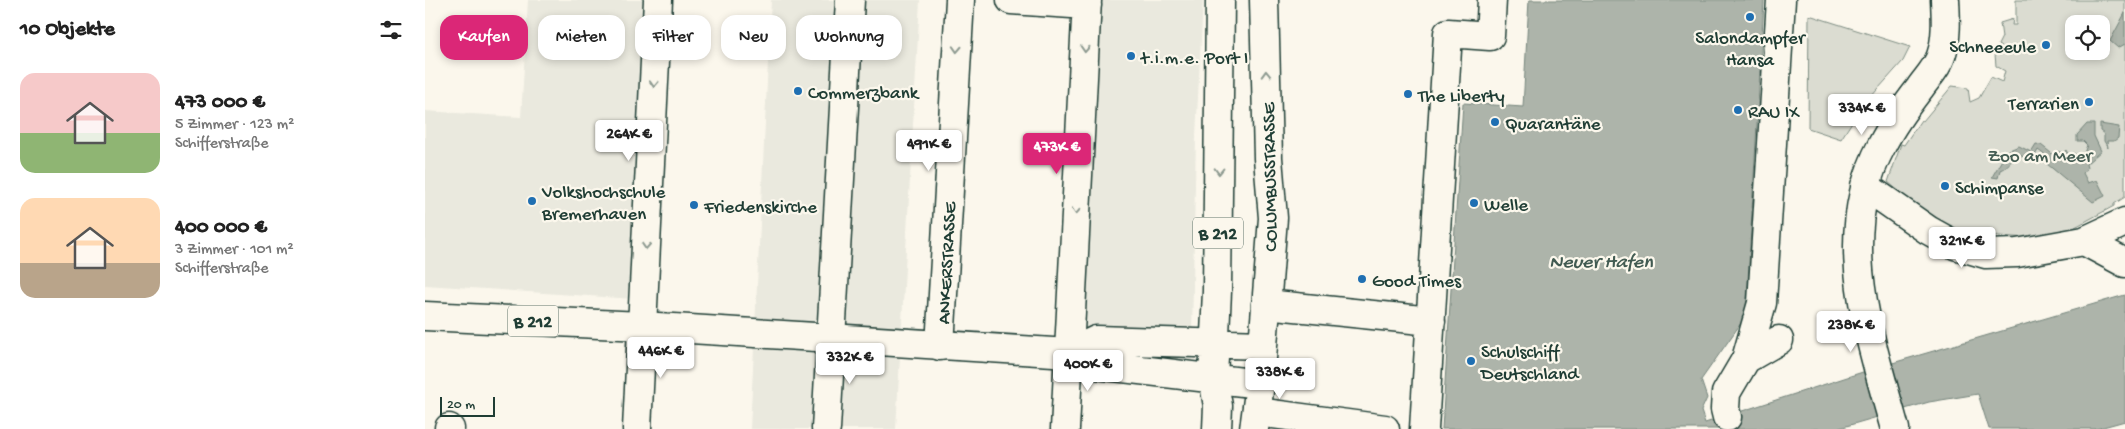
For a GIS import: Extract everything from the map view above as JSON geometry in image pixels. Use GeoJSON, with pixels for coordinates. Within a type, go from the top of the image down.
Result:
{"type":"FeatureCollection","features":[{"type":"Feature","properties":{"kind":"street"},"geometry":{"type":"LineString","coordinates":[[637,429],[658,0]]}},
{"type":"Feature","properties":{"kind":"street"},"geometry":{"type":"LineString","coordinates":[[826,429],[850,0]]}},
{"type":"Feature","properties":{"kind":"street","name":"ANKERSTRASSE"},"geometry":{"type":"LineString","coordinates":[[941,346],[960,0]]}},
{"type":"Feature","properties":{"kind":"street"},"geometry":{"type":"LineString","coordinates":[[1011,0],[1087,2],[1065,429]]}},
{"type":"Feature","properties":{"kind":"street","name":"B 212"},"geometry":{"type":"LineString","coordinates":[[1213,378],[1217,291],[1220,0]]}},
{"type":"Feature","properties":{"kind":"street","name":"COLUMBUSSTRASSE"},"geometry":{"type":"LineString","coordinates":[[1256,420],[1273,218],[1268,158],[1264,0]]}},
{"type":"Feature","properties":{"kind":"street"},"geometry":{"type":"LineString","coordinates":[[1424,429],[1431,321],[1439,32],[1490,36],[1492,0]]}},
{"type":"Feature","properties":{"kind":"street"},"geometry":{"type":"LineString","coordinates":[[1892,421],[1867,329],[1857,258],[1857,235],[1865,186],[1881,145],[1940,59],[1947,22],[1945,0]]}},
{"type":"Feature","properties":{"kind":"street"},"geometry":{"type":"LineString","coordinates":[[1727,417],[1725,409],[1726,393],[1746,359],[1761,303],[1777,205],[1789,2]]}},
{"type":"Feature","properties":{"kind":"street"},"geometry":{"type":"LineString","coordinates":[[1865,186],[1927,230],[1955,245],[1985,254],[2017,253],[2084,241],[2125,222]]}},
{"type":"Feature","properties":{"kind":"street"},"geometry":{"type":"LineString","coordinates":[[2084,241],[2125,263]]}},
{"type":"Feature","properties":{"kind":"street"},"geometry":{"type":"LineString","coordinates":[[1267,304],[1431,321]]}},
{"type":"Feature","properties":{"kind":"street","name":"B 212"},"geometry":{"type":"LineString","coordinates":[[425,316],[642,326],[1069,353],[1097,365],[1260,384]]}},
{"type":"Feature","properties":{"kind":"street","name":"B 212"},"geometry":{"type":"LineString","coordinates":[[1069,353],[1096,340],[1263,345]]}},
{"type":"Feature","properties":{"kind":"street"},"geometry":{"type":"LineString","coordinates":[[1746,359],[1779,340]]}},
{"type":"Feature","properties":{"kind":"street"},"geometry":{"type":"LineString","coordinates":[[1213,378],[1218,406],[1217,429]]}},
{"type":"Feature","properties":{"kind":"street"},"geometry":{"type":"LineString","coordinates":[[1256,420],[1385,429]]}},
{"type":"Feature","properties":{"kind":"shaded area","name":"Volkshochschule Bremerhaven"},"geometry":{"type":"Polygon","coordinates":[[[528,0],[652,0],[651,15],[635,15],[635,60],[648,60],[634,299],[425,285],[425,111],[521,117],[524,60],[528,60],[528,0]]]}},
{"type":"Feature","properties":{"kind":"shaded area"},"geometry":{"type":"Polygon","coordinates":[[[771,0],[920,0],[896,429],[750,429],[768,60],[786,60],[786,15],[770,15],[771,0]]]}},
{"type":"Feature","properties":{"kind":"shaded area"},"geometry":{"type":"Polygon","coordinates":[[[1099,0],[1203,0],[1196,136],[1191,384],[1081,373],[1099,0]]]}},
{"type":"Feature","properties":{"kind":"green space","name":"Zoo am Meer"},"geometry":{"type":"Polygon","coordinates":[[[2016,0],[2125,0],[2125,197],[2114,204],[2114,206],[2051,240],[1963,233],[1920,209],[1888,182],[1901,144],[1904,145],[1921,120],[1923,121],[1952,86],[1968,88],[1970,102],[1979,98],[1991,77],[2002,82],[2005,71],[1996,66],[1995,54],[2001,47],[1998,45],[2002,37],[2000,23],[2013,19],[2012,25],[2016,25],[2016,0]]]}},
{"type":"Feature","properties":{"kind":"green space"},"geometry":{"type":"Polygon","coordinates":[[[1809,15],[1910,47],[1903,61],[1861,108],[1841,139],[1808,128],[1809,15]]]}},
{"type":"Feature","properties":{"kind":"water","name":"Neuer Hafen"},"geometry":{"type":"Polygon","coordinates":[[[1529,0],[1764,0],[1746,316],[1701,380],[1707,398],[1701,411],[1705,423],[1872,369],[2125,295],[2125,421],[2096,429],[1989,429],[1978,394],[1929,402],[1836,429],[1442,429],[1463,103],[1523,107],[1529,0]]]}},
{"type":"Feature","properties":{"kind":"water"},"geometry":{"type":"Polygon","coordinates":[[[2125,13],[2125,44],[2118,48],[2110,41],[2125,13]]]}},
{"type":"Feature","properties":{"kind":"water"},"geometry":{"type":"Polygon","coordinates":[[[2087,124],[2094,124],[2094,136],[2101,151],[2086,164],[2087,168],[2083,173],[2088,183],[2097,180],[2105,196],[2093,202],[2047,164],[2049,158],[2038,150],[2032,161],[2019,155],[2000,170],[1998,178],[1992,177],[2007,151],[2019,146],[2031,152],[2036,144],[2041,145],[2056,157],[2056,151],[2063,153],[2066,150],[2069,156],[2074,153],[2077,156],[2083,156],[2087,145],[2083,141],[2077,141],[2077,135],[2087,124]]]}},
{"type":"Feature","properties":{"kind":"water"},"geometry":{"type":"Polygon","coordinates":[[[2100,124],[2119,127],[2118,138],[2114,141],[2107,141],[2108,148],[2104,141],[2104,134],[2100,131],[2100,124]]]}},
{"type":"Feature","properties":{"kind":"place","name":"Salondampfer Hansa"},"geometry":{"type":"Point","coordinates":[1750,17]}},
{"type":"Feature","properties":{"kind":"place","name":"Schneeeule"},"geometry":{"type":"Point","coordinates":[2046,45]}},
{"type":"Feature","properties":{"kind":"place","name":"t.i.m.e. Port I"},"geometry":{"type":"Point","coordinates":[1131,56]}},
{"type":"Feature","properties":{"kind":"place","name":"Commerzbank"},"geometry":{"type":"Point","coordinates":[798,91]}},
{"type":"Feature","properties":{"kind":"place","name":"The Liberty"},"geometry":{"type":"Point","coordinates":[1408,94]}},
{"type":"Feature","properties":{"kind":"place","name":"Terrarien"},"geometry":{"type":"Point","coordinates":[2089,102]}},
{"type":"Feature","properties":{"kind":"place","name":"RAU IX"},"geometry":{"type":"Point","coordinates":[1738,110]}},
{"type":"Feature","properties":{"kind":"place","name":"Quarantäne"},"geometry":{"type":"Point","coordinates":[1495,122]}},
{"type":"Feature","properties":{"kind":"place","name":"Schimpanse"},"geometry":{"type":"Point","coordinates":[1945,186]}},
{"type":"Feature","properties":{"kind":"place","name":"Volkshochschule Bremerhaven"},"geometry":{"type":"Point","coordinates":[532,201]}},
{"type":"Feature","properties":{"kind":"place","name":"Welle"},"geometry":{"type":"Point","coordinates":[1474,203]}},
{"type":"Feature","properties":{"kind":"place","name":"Friedenskirche"},"geometry":{"type":"Point","coordinates":[694,205]}},
{"type":"Feature","properties":{"kind":"place","name":"Good Times"},"geometry":{"type":"Point","coordinates":[1362,279]}},
{"type":"Feature","properties":{"kind":"place","name":"Schulschiff Deutschland"},"geometry":{"type":"Point","coordinates":[1471,361]}}]}
